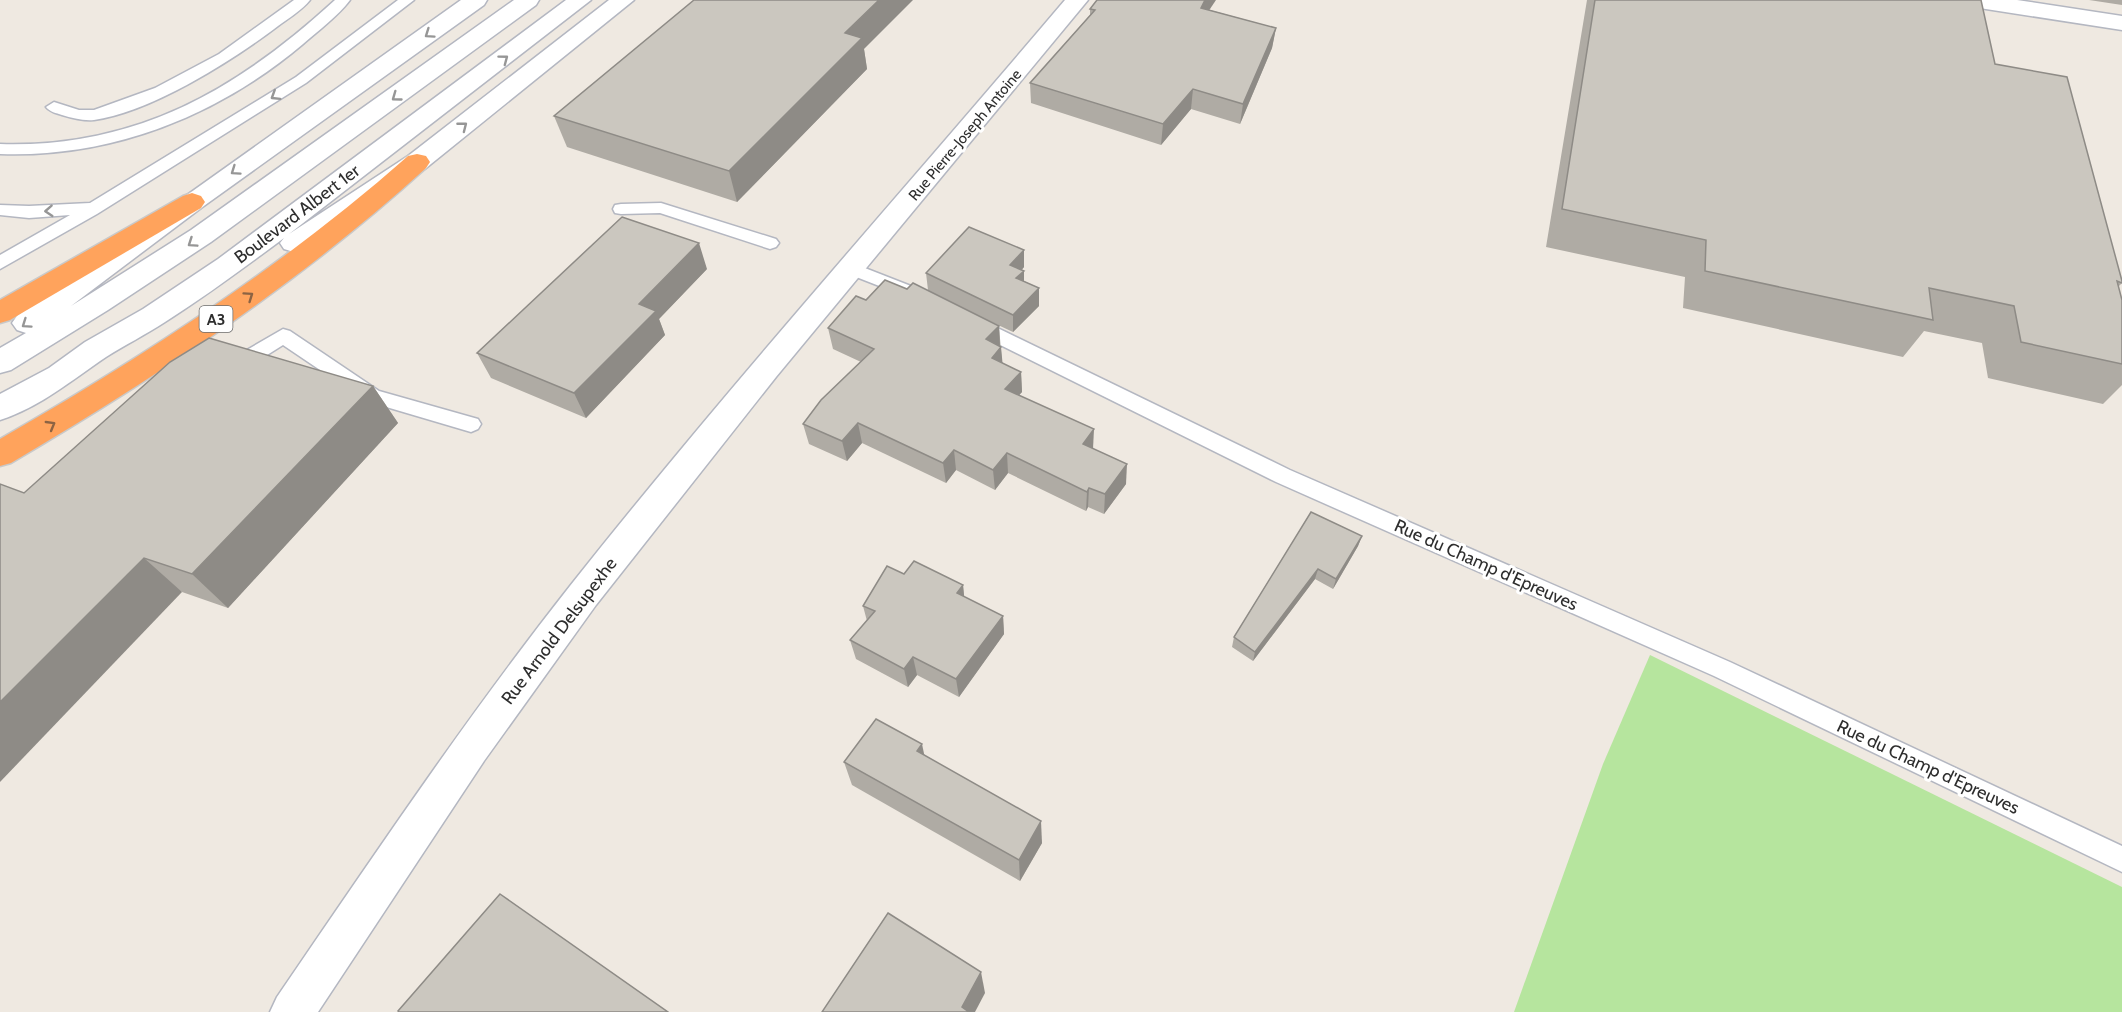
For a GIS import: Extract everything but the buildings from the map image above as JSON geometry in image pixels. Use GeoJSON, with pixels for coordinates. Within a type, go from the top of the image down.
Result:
{"type":"FeatureCollection","features":[{"type":"Feature","properties":{"kind":"highway","name":"A3"},"geometry":{"type":"LineString","coordinates":[[0,454],[68,414],[253,293],[378,199],[417,162]]}},
{"type":"Feature","properties":{"kind":"highway"},"geometry":{"type":"LineString","coordinates":[[0,313],[192,202]]}},
{"type":"Feature","properties":{"kind":"main road"},"geometry":{"type":"LineString","coordinates":[[0,342],[476,0]]}},
{"type":"Feature","properties":{"kind":"main road","name":"Boulevard Albert 1er"},"geometry":{"type":"LineString","coordinates":[[0,362],[150,271],[292,173],[528,0]]}},
{"type":"Feature","properties":{"kind":"main road","name":"Boulevard Albert 1er"},"geometry":{"type":"LineString","coordinates":[[0,408],[60,376],[95,350],[153,316],[228,266],[580,0]]}},
{"type":"Feature","properties":{"kind":"main road"},"geometry":{"type":"LineString","coordinates":[[60,376],[106,358],[162,327],[417,162],[623,0]]}},
{"type":"Feature","properties":{"kind":"main road","name":"Rue Pierre-Joseph Antoine"},"geometry":{"type":"LineString","coordinates":[[852,269],[1077,0]]}},
{"type":"Feature","properties":{"kind":"main road"},"geometry":{"type":"LineString","coordinates":[[1973,0],[2122,23]]}},
{"type":"Feature","properties":{"kind":"main road","name":"Rue Arnold Delsupexhe"},"geometry":{"type":"LineString","coordinates":[[292,1012],[406,842],[529,667],[665,493],[852,269]]}},
{"type":"Feature","properties":{"kind":"lane"},"geometry":{"type":"LineString","coordinates":[[54,107],[74,114],[93,115],[166,90],[253,39],[303,0]]}},
{"type":"Feature","properties":{"kind":"lane"},"geometry":{"type":"LineString","coordinates":[[0,149],[46,150],[94,142],[138,131],[192,110],[241,82],[317,24],[343,0]]}},
{"type":"Feature","properties":{"kind":"lane"},"geometry":{"type":"LineString","coordinates":[[301,80],[407,0]]}},
{"type":"Feature","properties":{"kind":"lane"},"geometry":{"type":"LineString","coordinates":[[0,263],[94,208],[384,29],[423,0]]}},
{"type":"Feature","properties":{"kind":"lane"},"geometry":{"type":"LineString","coordinates":[[0,210],[29,212],[94,208]]}},
{"type":"Feature","properties":{"kind":"lane"},"geometry":{"type":"LineString","coordinates":[[621,209],[662,208],[771,243]]}},
{"type":"Feature","properties":{"kind":"lane"},"geometry":{"type":"LineString","coordinates":[[852,269],[924,299]]}},
{"type":"Feature","properties":{"kind":"lane","name":"Rue du Champ d'Epreuves"},"geometry":{"type":"LineString","coordinates":[[955,315],[1284,476],[1722,669],[2122,859]]}},
{"type":"Feature","properties":{"kind":"lane"},"geometry":{"type":"LineString","coordinates":[[212,380],[283,336],[373,396],[471,424]]}},
{"type":"Feature","properties":{"kind":"green space"},"geometry":{"type":"Polygon","coordinates":[[[1650,655],[2122,887],[2122,1012],[1514,1012],[1603,764],[1650,655]]]}}]}
